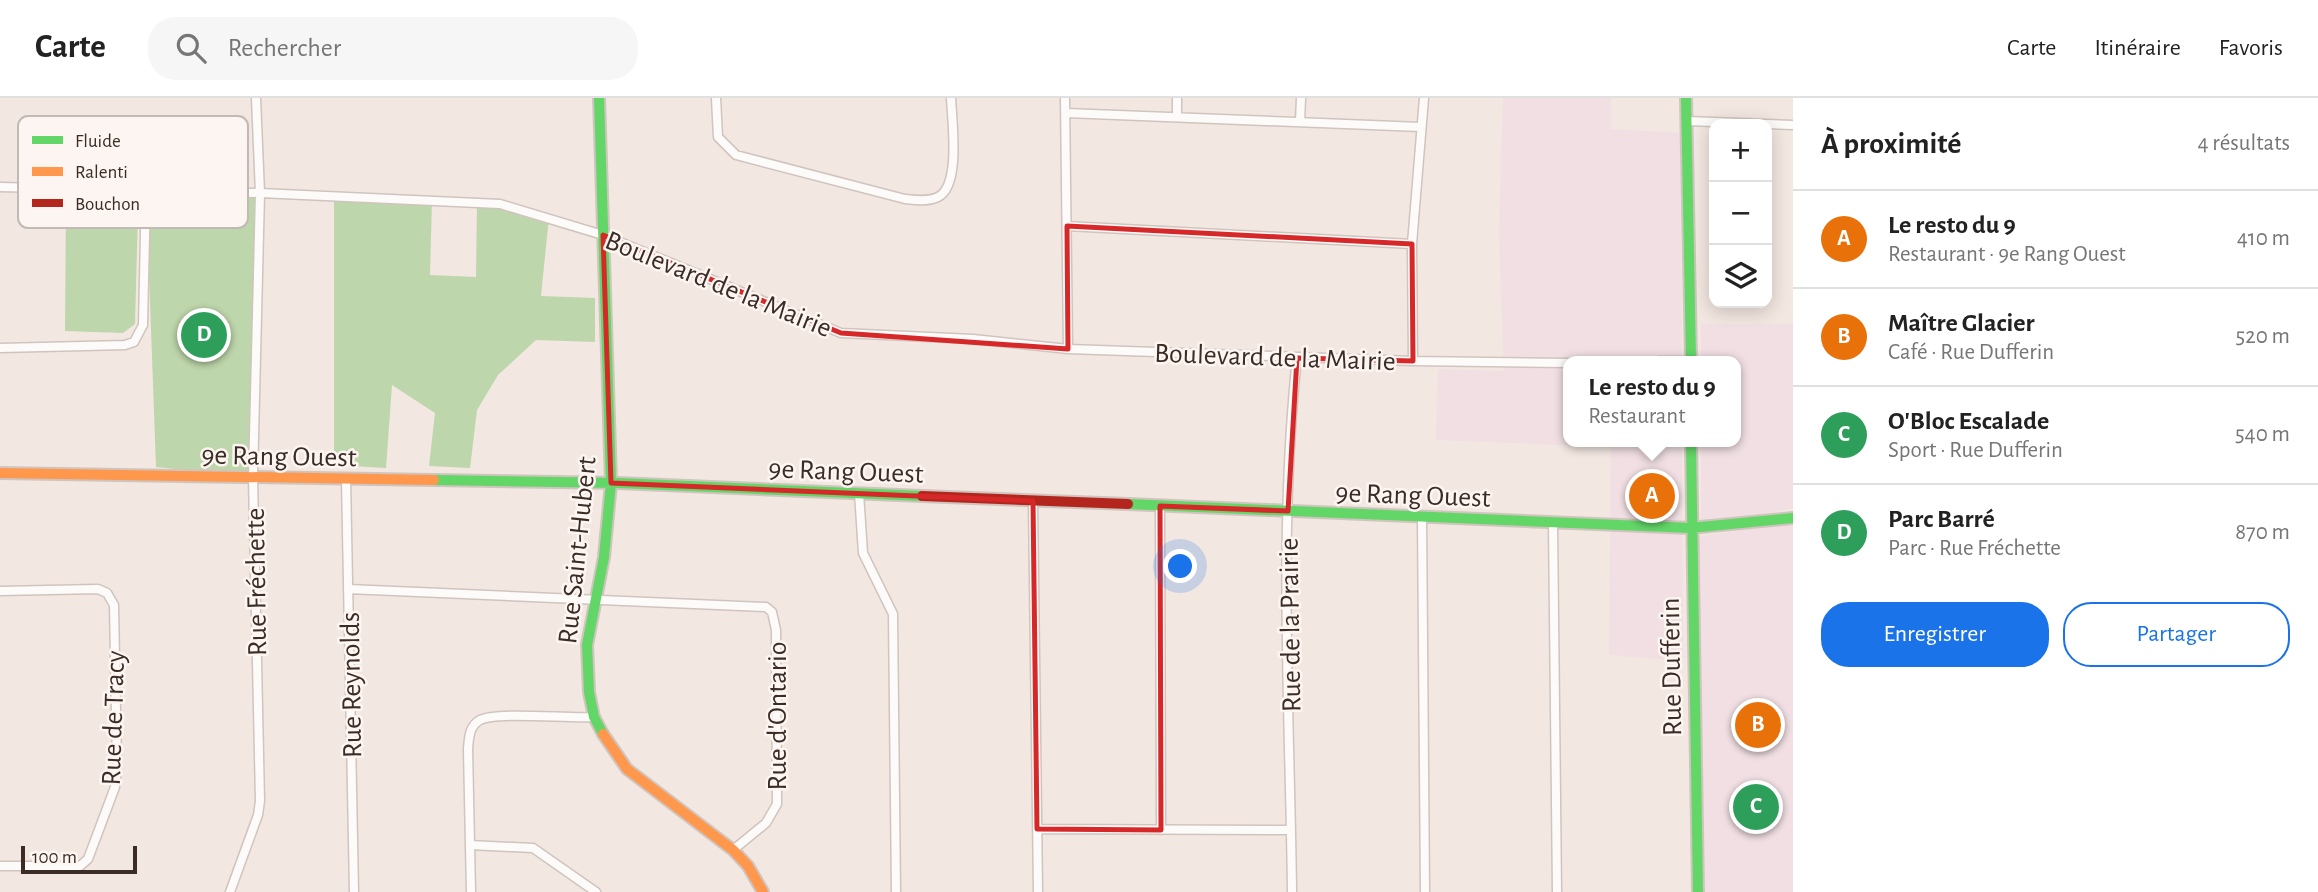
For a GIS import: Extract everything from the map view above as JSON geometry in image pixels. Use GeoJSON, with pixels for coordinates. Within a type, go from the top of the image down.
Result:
{"type":"FeatureCollection","features":[{"type":"Feature","properties":{"kind":"street","name":"Rue Fréchette"},"geometry":{"type":"LineString","coordinates":[[230,892],[258,815],[260,801],[253,477],[260,193],[256,98]]}},
{"type":"Feature","properties":{"kind":"street","name":"Rue Saint-Hubert"},"geometry":{"type":"LineString","coordinates":[[599,98],[611,483],[604,557],[587,645],[589,692],[594,717],[627,769],[733,850],[748,866],[763,892]]}},
{"type":"Feature","properties":{"kind":"street"},"geometry":{"type":"LineString","coordinates":[[716,98],[718,137],[736,155],[880,192],[922,200],[937,197],[953,177],[951,98]]}},
{"type":"Feature","properties":{"kind":"street"},"geometry":{"type":"LineString","coordinates":[[1065,98],[1068,349]]}},
{"type":"Feature","properties":{"kind":"street"},"geometry":{"type":"LineString","coordinates":[[1177,98],[1177,117]]}},
{"type":"Feature","properties":{"kind":"street"},"geometry":{"type":"LineString","coordinates":[[1300,122],[1301,98]]}},
{"type":"Feature","properties":{"kind":"street"},"geometry":{"type":"LineString","coordinates":[[1413,361],[1412,244],[1424,98]]}},
{"type":"Feature","properties":{"kind":"street"},"geometry":{"type":"LineString","coordinates":[[1686,98],[1691,356]]}},
{"type":"Feature","properties":{"kind":"street"},"geometry":{"type":"LineString","coordinates":[[1066,113],[1421,127]]}},
{"type":"Feature","properties":{"kind":"street"},"geometry":{"type":"LineString","coordinates":[[1687,121],[1793,125]]}},
{"type":"Feature","properties":{"kind":"street","name":"Boulevard de la Mairie"},"geometry":{"type":"LineString","coordinates":[[0,187],[18,187]]}},
{"type":"Feature","properties":{"kind":"street","name":"Boulevard de la Mairie"},"geometry":{"type":"LineString","coordinates":[[248,193],[500,204],[603,235],[841,333],[973,339],[1068,349],[1297,358],[1563,363]]}},
{"type":"Feature","properties":{"kind":"street"},"geometry":{"type":"LineString","coordinates":[[1067,226],[1412,244]]}},
{"type":"Feature","properties":{"kind":"street"},"geometry":{"type":"LineString","coordinates":[[0,348],[125,345],[134,342],[143,325],[144,228]]}},
{"type":"Feature","properties":{"kind":"street","name":"Rue de la Prairie"},"geometry":{"type":"LineString","coordinates":[[1292,892],[1288,511],[1289,431],[1297,358]]}},
{"type":"Feature","properties":{"kind":"street","name":"Rue Dufferin"},"geometry":{"type":"LineString","coordinates":[[1690,447],[1698,892]]}},
{"type":"Feature","properties":{"kind":"street","name":"9e Rang Ouest"},"geometry":{"type":"LineString","coordinates":[[0,473],[611,483],[1690,528],[1732,527],[1793,518]]}},
{"type":"Feature","properties":{"kind":"street","name":"Rue Reynolds"},"geometry":{"type":"LineString","coordinates":[[346,479],[354,892]]}},
{"type":"Feature","properties":{"kind":"street"},"geometry":{"type":"LineString","coordinates":[[859,493],[863,553],[893,614],[896,892]]}},
{"type":"Feature","properties":{"kind":"street"},"geometry":{"type":"LineString","coordinates":[[1033,501],[1038,892]]}},
{"type":"Feature","properties":{"kind":"street"},"geometry":{"type":"LineString","coordinates":[[1160,506],[1161,830]]}},
{"type":"Feature","properties":{"kind":"street"},"geometry":{"type":"LineString","coordinates":[[1422,517],[1425,892]]}},
{"type":"Feature","properties":{"kind":"street"},"geometry":{"type":"LineString","coordinates":[[1553,523],[1557,892]]}},
{"type":"Feature","properties":{"kind":"street","name":"Rue de Tracy"},"geometry":{"type":"LineString","coordinates":[[0,591],[98,589],[107,593],[114,605],[117,765],[115,787],[88,859],[80,866],[0,866]]}},
{"type":"Feature","properties":{"kind":"street","name":"Rue d'Ontario"},"geometry":{"type":"LineString","coordinates":[[348,589],[757,604],[772,612],[776,629],[777,804],[766,824],[733,850]]}},
{"type":"Feature","properties":{"kind":"street"},"geometry":{"type":"LineString","coordinates":[[471,892],[468,749],[469,734],[474,725],[490,717],[594,717]]}},
{"type":"Feature","properties":{"kind":"street"},"geometry":{"type":"LineString","coordinates":[[1037,829],[1291,830]]}},
{"type":"Feature","properties":{"kind":"street"},"geometry":{"type":"LineString","coordinates":[[470,845],[533,848],[596,892]]}},
{"type":"Feature","properties":{"kind":"highlighted area"},"geometry":{"type":"Polygon","coordinates":[[[1067,226],[1412,244],[1413,361],[1297,358],[1288,511],[1160,506],[1161,830],[1037,829],[1033,501],[611,483],[603,235],[841,333],[1068,349],[1067,226]]]}},
{"type":"Feature","properties":{"kind":"shaded area"},"geometry":{"type":"Polygon","coordinates":[[[1503,98],[1611,98],[1611,129],[1681,133],[1682,356],[1563,356],[1563,445],[1436,440],[1438,369],[1504,371],[1499,233],[1503,98]]]}},
{"type":"Feature","properties":{"kind":"shaded area"},"geometry":{"type":"Polygon","coordinates":[[[1701,324],[1793,324],[1793,508],[1745,518],[1701,521],[1701,447],[1741,447],[1741,356],[1701,356],[1701,324]]]}},
{"type":"Feature","properties":{"kind":"shaded area"},"geometry":{"type":"Polygon","coordinates":[[[1611,447],[1682,447],[1683,661],[1609,655],[1611,447]]]}},
{"type":"Feature","properties":{"kind":"shaded area"},"geometry":{"type":"Polygon","coordinates":[[[1793,523],[1793,892],[1705,892],[1695,537],[1793,523]]]}},
{"type":"Feature","properties":{"kind":"green space"},"geometry":{"type":"Polygon","coordinates":[[[248,193],[260,193],[253,477],[156,467],[147,228],[248,228],[248,193]]]}},
{"type":"Feature","properties":{"kind":"green space"},"geometry":{"type":"Polygon","coordinates":[[[334,197],[432,200],[430,275],[476,277],[477,202],[549,217],[541,296],[595,298],[595,342],[536,340],[498,375],[477,410],[470,468],[429,466],[435,413],[392,385],[386,468],[334,465],[334,197]]]}},
{"type":"Feature","properties":{"kind":"green space"},"geometry":{"type":"Polygon","coordinates":[[[66,228],[138,228],[135,324],[123,333],[65,331],[66,228]]]}},
{"type":"Feature","properties":{"kind":"traffic: fast"},"geometry":{"type":"LineString","coordinates":[[599,98],[611,483],[604,557],[587,645],[589,692],[594,717],[603,734]]}},
{"type":"Feature","properties":{"kind":"traffic: fast"},"geometry":{"type":"LineString","coordinates":[[1686,98],[1691,356]]}},
{"type":"Feature","properties":{"kind":"traffic: fast"},"geometry":{"type":"LineString","coordinates":[[1691,447],[1698,892]]}},
{"type":"Feature","properties":{"kind":"traffic: fast"},"geometry":{"type":"LineString","coordinates":[[434,480],[618,483],[922,496]]}},
{"type":"Feature","properties":{"kind":"traffic: fast"},"geometry":{"type":"LineString","coordinates":[[1128,504],[1690,528],[1793,518]]}},
{"type":"Feature","properties":{"kind":"traffic: slow"},"geometry":{"type":"LineString","coordinates":[[0,473],[434,480]]}},
{"type":"Feature","properties":{"kind":"traffic: slow"},"geometry":{"type":"LineString","coordinates":[[603,734],[627,769],[733,850],[748,866],[763,892]]}},
{"type":"Feature","properties":{"kind":"traffic: jam"},"geometry":{"type":"LineString","coordinates":[[922,496],[1128,504]]}},
{"type":"Feature","properties":{"kind":"place","name":"Parc Barré"},"geometry":{"type":"Point","coordinates":[204,335]}},
{"type":"Feature","properties":{"kind":"place","name":"Le resto du 9"},"geometry":{"type":"Point","coordinates":[1652,496]}},
{"type":"Feature","properties":{"kind":"place","name":"Maître Glacier"},"geometry":{"type":"Point","coordinates":[1758,725]}},
{"type":"Feature","properties":{"kind":"place","name":"O'Bloc Escalade"},"geometry":{"type":"Point","coordinates":[1756,807]}}]}
